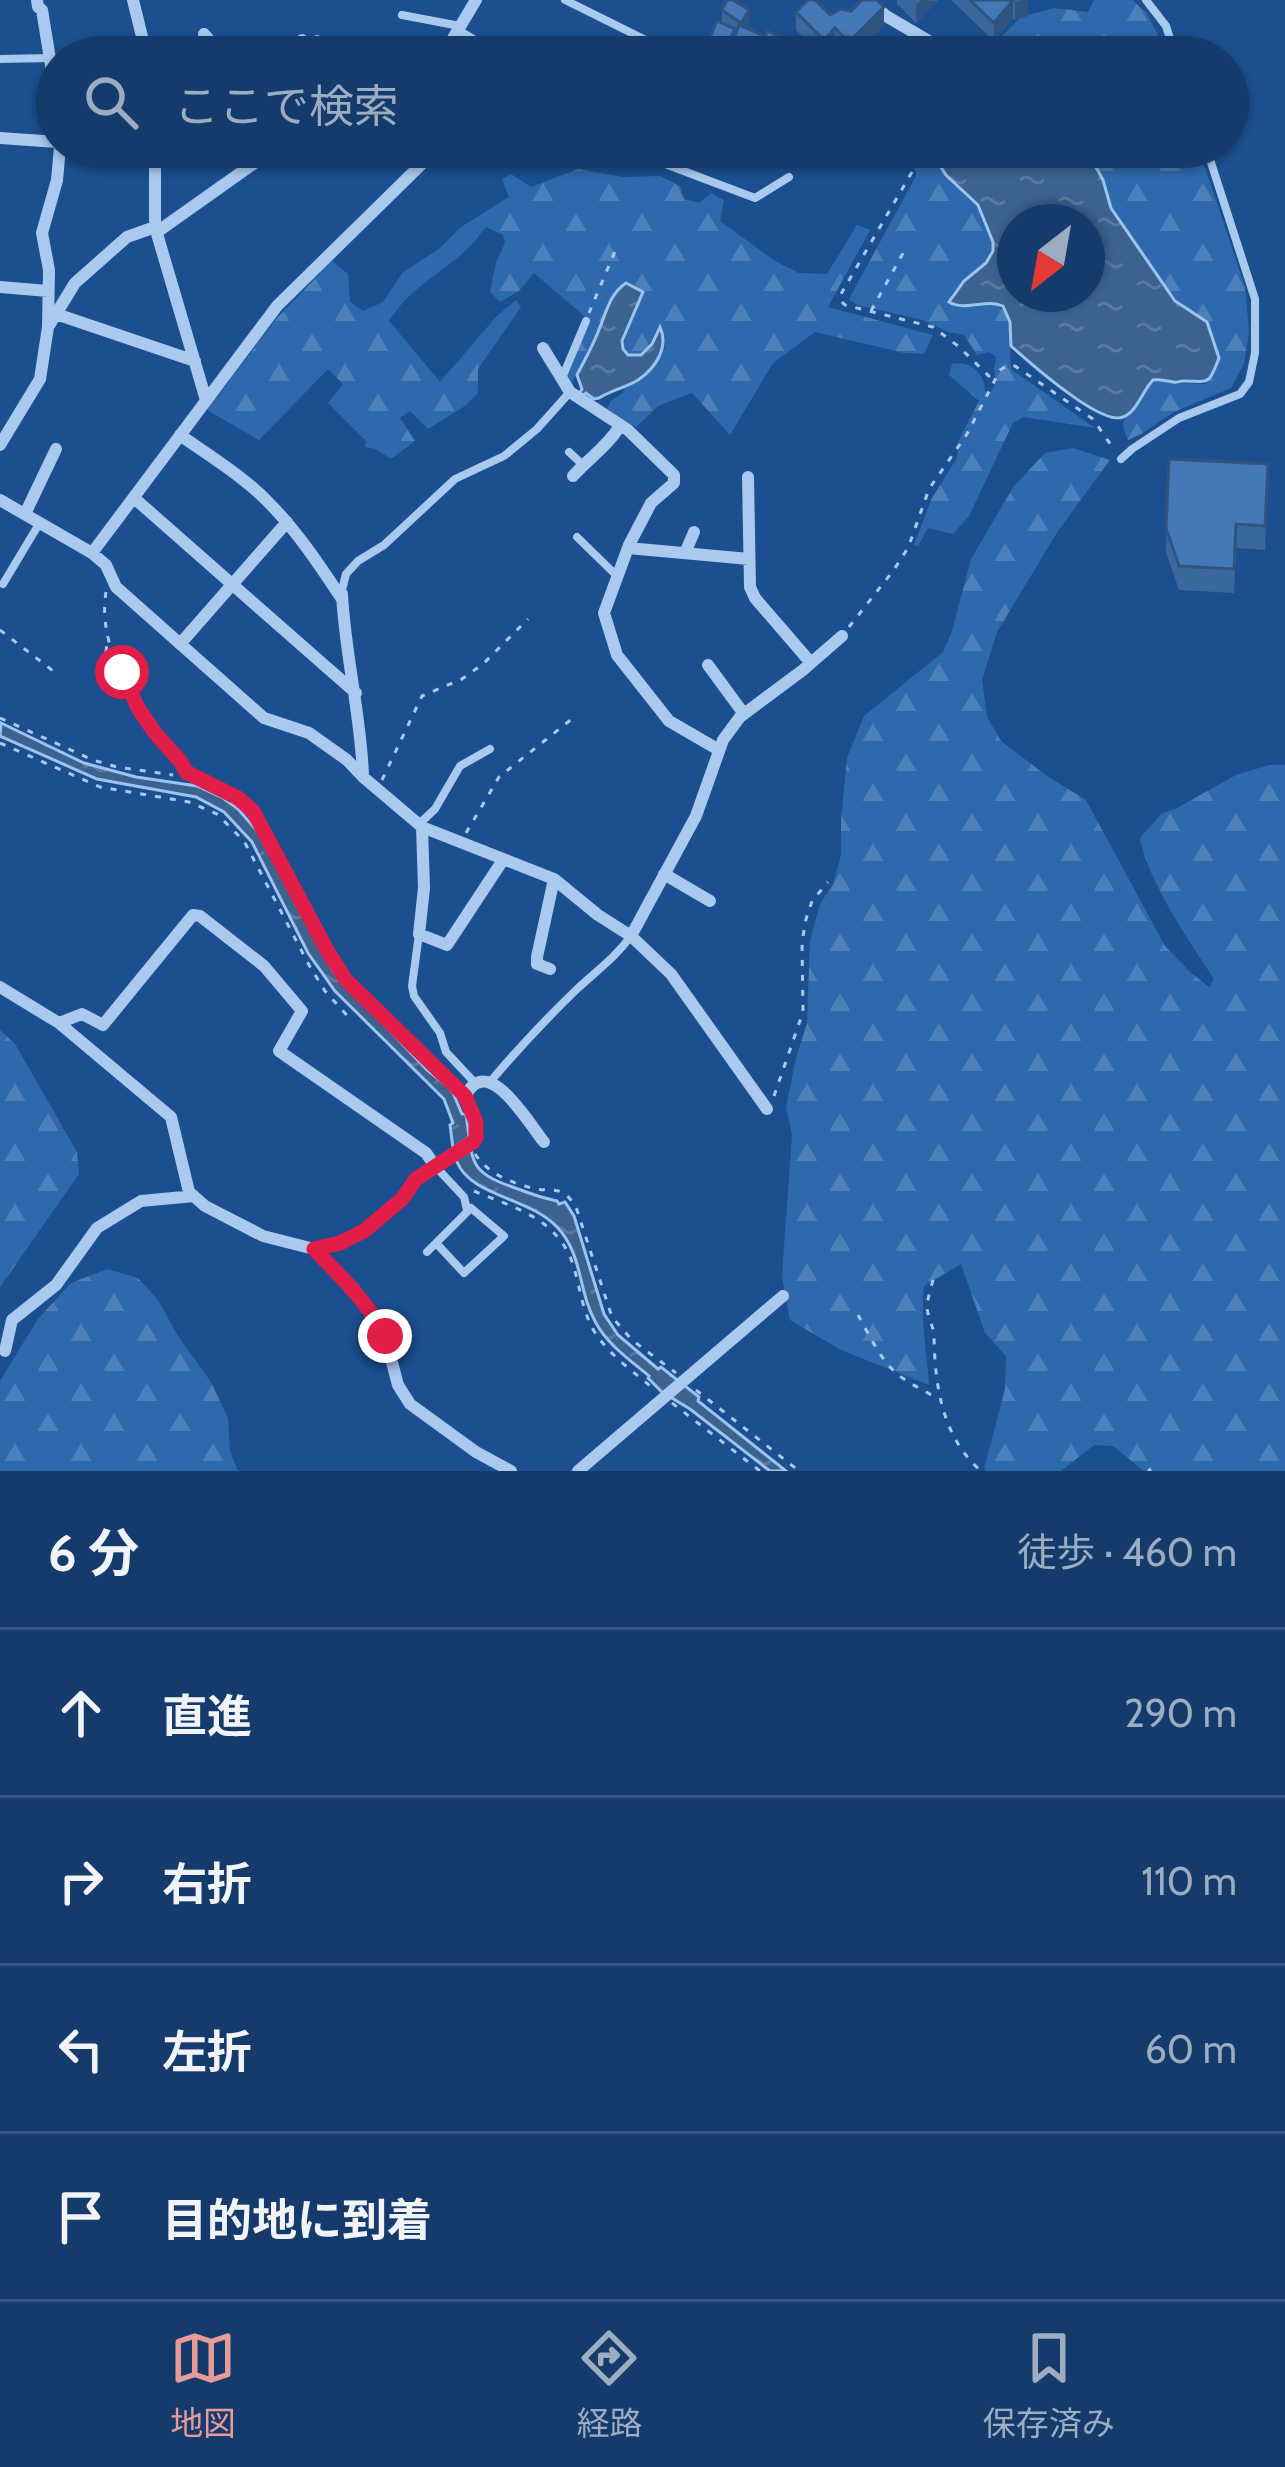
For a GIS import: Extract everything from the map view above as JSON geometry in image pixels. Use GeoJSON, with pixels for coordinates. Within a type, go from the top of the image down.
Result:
{"type":"FeatureCollection","features":[{"type":"Feature","properties":{"kind":"street"},"geometry":{"type":"LineString","coordinates":[[37,0],[46,36]]}},
{"type":"Feature","properties":{"kind":"street"},"geometry":{"type":"LineString","coordinates":[[134,0],[142,36]]}},
{"type":"Feature","properties":{"kind":"street"},"geometry":{"type":"LineString","coordinates":[[455,36],[476,0]]}},
{"type":"Feature","properties":{"kind":"street"},"geometry":{"type":"LineString","coordinates":[[869,0],[920,36]]}},
{"type":"Feature","properties":{"kind":"street"},"geometry":{"type":"LineString","coordinates":[[0,138],[36,142]]}},
{"type":"Feature","properties":{"kind":"street"},"geometry":{"type":"LineString","coordinates":[[0,445],[40,379],[52,320],[42,233],[57,168]]}},
{"type":"Feature","properties":{"kind":"street"},"geometry":{"type":"LineString","coordinates":[[155,168],[156,230],[206,400]]}},
{"type":"Feature","properties":{"kind":"street"},"geometry":{"type":"LineString","coordinates":[[52,320],[75,283],[127,237],[156,230],[246,168]]}},
{"type":"Feature","properties":{"kind":"street"},"geometry":{"type":"LineString","coordinates":[[92,553],[277,306],[418,168]]}},
{"type":"Feature","properties":{"kind":"street"},"geometry":{"type":"LineString","coordinates":[[0,287],[48,291]]}},
{"type":"Feature","properties":{"kind":"street"},"geometry":{"type":"LineString","coordinates":[[52,320],[195,361]]}},
{"type":"Feature","properties":{"kind":"street"},"geometry":{"type":"LineString","coordinates":[[543,348],[570,392],[628,430],[674,475],[674,483],[651,503],[628,548],[604,613],[616,655],[669,721],[719,750]]}},
{"type":"Feature","properties":{"kind":"street"},"geometry":{"type":"LineString","coordinates":[[578,471],[607,448],[620,426]]}},
{"type":"Feature","properties":{"kind":"street"},"geometry":{"type":"LineString","coordinates":[[180,435],[244,480],[287,522],[342,594],[363,778]]}},
{"type":"Feature","properties":{"kind":"street"},"geometry":{"type":"LineString","coordinates":[[25,514],[56,448]]}},
{"type":"Feature","properties":{"kind":"street"},"geometry":{"type":"LineString","coordinates":[[748,477],[750,587],[811,663]]}},
{"type":"Feature","properties":{"kind":"street"},"geometry":{"type":"LineString","coordinates":[[134,498],[356,693]]}},
{"type":"Feature","properties":{"kind":"street"},"geometry":{"type":"LineString","coordinates":[[0,500],[92,553],[106,565],[116,587],[264,718],[309,734],[347,760],[421,826],[554,879],[631,936],[671,974],[767,1109]]}},
{"type":"Feature","properties":{"kind":"street"},"geometry":{"type":"LineString","coordinates":[[180,644],[287,522]]}},
{"type":"Feature","properties":{"kind":"street"},"geometry":{"type":"LineString","coordinates":[[685,553],[694,532]]}},
{"type":"Feature","properties":{"kind":"street"},"geometry":{"type":"LineString","coordinates":[[628,548],[749,560]]}},
{"type":"Feature","properties":{"kind":"street"},"geometry":{"type":"LineString","coordinates":[[631,936],[696,816],[723,740],[744,715],[842,636]]}},
{"type":"Feature","properties":{"kind":"street"},"geometry":{"type":"LineString","coordinates":[[708,664],[744,715]]}},
{"type":"Feature","properties":{"kind":"street"},"geometry":{"type":"LineString","coordinates":[[0,987],[58,1023],[171,1117],[189,1192],[205,1206],[263,1236],[314,1249],[340,1243],[364,1231],[402,1199],[416,1179],[474,1141],[476,1122],[465,1096],[346,980],[253,811],[238,798],[186,772]]}},
{"type":"Feature","properties":{"kind":"street"},"geometry":{"type":"LineString","coordinates":[[421,826],[424,888],[419,934],[447,945],[503,860]]}},
{"type":"Feature","properties":{"kind":"street"},"geometry":{"type":"LineString","coordinates":[[664,874],[710,901]]}},
{"type":"Feature","properties":{"kind":"street"},"geometry":{"type":"LineString","coordinates":[[539,970],[554,879]]}},
{"type":"Feature","properties":{"kind":"street"},"geometry":{"type":"LineString","coordinates":[[58,1023],[82,1014],[104,1025],[188,921],[200,916],[264,966],[302,1011],[279,1051],[426,1153],[435,1166]]}},
{"type":"Feature","properties":{"kind":"street"},"geometry":{"type":"LineString","coordinates":[[465,1096],[470,1087],[483,1083],[502,1089],[544,1142]]}},
{"type":"Feature","properties":{"kind":"street"},"geometry":{"type":"LineString","coordinates":[[5,1351],[12,1320],[56,1285],[97,1228],[141,1201],[194,1196]]}},
{"type":"Feature","properties":{"kind":"street"},"geometry":{"type":"LineString","coordinates":[[314,1249],[377,1320],[398,1385],[410,1403],[476,1452],[511,1471]]}},
{"type":"Feature","properties":{"kind":"street"},"geometry":{"type":"LineString","coordinates":[[578,1471],[783,1296]]}},
{"type":"Feature","properties":{"kind":"lane"},"geometry":{"type":"LineString","coordinates":[[565,0],[635,36]]}},
{"type":"Feature","properties":{"kind":"lane"},"geometry":{"type":"LineString","coordinates":[[1146,0],[1170,36]]}},
{"type":"Feature","properties":{"kind":"lane"},"geometry":{"type":"LineString","coordinates":[[402,15],[459,28],[471,36]]}},
{"type":"Feature","properties":{"kind":"lane"},"geometry":{"type":"LineString","coordinates":[[0,59],[36,58]]}},
{"type":"Feature","properties":{"kind":"lane"},"geometry":{"type":"LineString","coordinates":[[676,168],[755,198],[789,177]]}},
{"type":"Feature","properties":{"kind":"lane"},"geometry":{"type":"LineString","coordinates":[[1121,459],[1179,418],[1240,394],[1249,382],[1256,353],[1256,298],[1213,168]]}},
{"type":"Feature","properties":{"kind":"lane"},"geometry":{"type":"LineString","coordinates":[[562,378],[586,321]]}},
{"type":"Feature","properties":{"kind":"lane"},"geometry":{"type":"LineString","coordinates":[[342,594],[346,574],[358,562],[384,545],[454,479],[504,456],[570,392]]}},
{"type":"Feature","properties":{"kind":"lane"},"geometry":{"type":"LineString","coordinates":[[569,452],[578,471]]}},
{"type":"Feature","properties":{"kind":"lane"},"geometry":{"type":"LineString","coordinates":[[3,584],[40,523]]}},
{"type":"Feature","properties":{"kind":"lane"},"geometry":{"type":"LineString","coordinates":[[577,537],[617,577]]}},
{"type":"Feature","properties":{"kind":"lane"},"geometry":{"type":"LineString","coordinates":[[421,826],[460,766],[490,749]]}},
{"type":"Feature","properties":{"kind":"lane"},"geometry":{"type":"LineString","coordinates":[[419,934],[414,995],[440,1033],[446,1052],[483,1083],[594,972],[616,957],[631,936]]}},
{"type":"Feature","properties":{"kind":"lane"},"geometry":{"type":"LineString","coordinates":[[435,1166],[464,1197],[468,1211]]}},
{"type":"Feature","properties":{"kind":"lane"},"geometry":{"type":"LineString","coordinates":[[427,1252],[436,1243],[468,1211],[471,1208],[504,1236],[464,1273],[436,1243]]}},
{"type":"Feature","properties":{"kind":"path"},"geometry":{"type":"LineString","coordinates":[[912,172],[840,300],[932,327],[994,381]]}},
{"type":"Feature","properties":{"kind":"path"},"geometry":{"type":"LineString","coordinates":[[871,311],[907,246]]}},
{"type":"Feature","properties":{"kind":"path"},"geometry":{"type":"LineString","coordinates":[[586,321],[616,248]]}},
{"type":"Feature","properties":{"kind":"path"},"geometry":{"type":"LineString","coordinates":[[842,636],[908,548],[929,489],[967,434],[1000,370],[1015,366],[1093,419],[1121,459]]}},
{"type":"Feature","properties":{"kind":"path"},"geometry":{"type":"LineString","coordinates":[[0,718],[92,760],[174,775],[186,772],[138,708],[112,647],[104,608],[113,580]]}},
{"type":"Feature","properties":{"kind":"path"},"geometry":{"type":"LineString","coordinates":[[378,790],[422,696],[463,679],[528,619]]}},
{"type":"Feature","properties":{"kind":"path"},"geometry":{"type":"LineString","coordinates":[[0,630],[57,674]]}},
{"type":"Feature","properties":{"kind":"path"},"geometry":{"type":"LineString","coordinates":[[102,682],[109,632]]}},
{"type":"Feature","properties":{"kind":"path"},"geometry":{"type":"LineString","coordinates":[[460,844],[499,777],[573,718]]}},
{"type":"Feature","properties":{"kind":"path"},"geometry":{"type":"LineString","coordinates":[[0,743],[100,787],[189,802],[217,814],[244,841],[309,965],[352,1021]]}},
{"type":"Feature","properties":{"kind":"path"},"geometry":{"type":"LineString","coordinates":[[767,1109],[803,1012],[806,919],[812,901],[827,882]]}},
{"type":"Feature","properties":{"kind":"path"},"geometry":{"type":"LineString","coordinates":[[474,1141],[475,1153],[494,1174],[539,1190],[559,1190],[569,1197],[578,1210],[612,1317],[632,1340],[799,1471]]}},
{"type":"Feature","properties":{"kind":"path"},"geometry":{"type":"LineString","coordinates":[[473,1191],[527,1211],[552,1231],[570,1257],[586,1316],[598,1337],[615,1356],[760,1471]]}},
{"type":"Feature","properties":{"kind":"path"},"geometry":{"type":"LineString","coordinates":[[933,1280],[927,1307],[934,1330],[939,1401],[966,1458],[981,1471]]}},
{"type":"Feature","properties":{"kind":"path"},"geometry":{"type":"LineString","coordinates":[[858,1315],[899,1377],[939,1401]]}},
{"type":"Feature","properties":{"kind":"green space"},"geometry":{"type":"Polygon","coordinates":[[[1094,0],[1132,0],[1146,12],[1158,36],[1002,36],[1021,17],[1054,8],[1088,12],[1094,0]]]}},
{"type":"Feature","properties":{"kind":"green space"},"geometry":{"type":"Polygon","coordinates":[[[914,168],[941,168],[983,213],[993,246],[989,261],[949,302],[994,305],[997,312],[1005,312],[1012,370],[1095,428],[1023,417],[1013,423],[969,516],[953,534],[928,528],[918,546],[914,545],[979,401],[949,375],[952,364],[975,369],[990,393],[996,382],[996,357],[989,352],[977,355],[964,335],[849,299],[917,174],[914,168]]]}},
{"type":"Feature","properties":{"kind":"green space"},"geometry":{"type":"Polygon","coordinates":[[[1096,168],[1205,168],[1245,287],[1249,332],[1244,364],[1231,388],[1174,412],[1128,440],[1125,418],[1151,384],[1162,377],[1176,383],[1205,384],[1219,358],[1207,320],[1174,300],[1113,210],[1096,168]]]}},
{"type":"Feature","properties":{"kind":"green space"},"geometry":{"type":"Polygon","coordinates":[[[578,169],[622,177],[660,176],[680,186],[684,199],[699,203],[711,193],[724,200],[720,221],[799,273],[827,274],[857,225],[870,230],[828,307],[933,335],[924,354],[815,332],[773,363],[730,435],[692,393],[658,406],[636,427],[606,411],[624,388],[645,375],[665,348],[658,327],[641,353],[630,356],[622,347],[643,297],[641,290],[627,283],[618,288],[572,383],[566,376],[590,321],[534,273],[519,291],[500,302],[490,292],[505,243],[503,235],[486,227],[467,249],[406,299],[389,321],[440,382],[496,317],[516,300],[521,307],[478,369],[478,393],[428,429],[410,411],[400,418],[415,441],[391,459],[365,447],[366,441],[328,403],[343,384],[328,369],[259,440],[207,410],[276,319],[332,261],[348,274],[350,302],[363,311],[383,302],[403,272],[509,197],[502,179],[511,174],[531,187],[578,169]]]}},
{"type":"Feature","properties":{"kind":"green space"},"geometry":{"type":"Polygon","coordinates":[[[1073,448],[1110,460],[1058,531],[997,632],[982,680],[987,717],[1001,741],[1086,800],[1165,946],[1209,987],[1214,979],[1161,892],[1140,838],[1161,814],[1236,775],[1285,765],[1285,1471],[1144,1471],[1113,1446],[1094,1445],[1061,1471],[986,1471],[1005,1389],[1006,1356],[985,1333],[961,1264],[924,1286],[929,1385],[841,1350],[790,1320],[782,1276],[792,1135],[786,1107],[807,1023],[810,941],[841,855],[847,758],[864,716],[943,652],[971,559],[1014,486],[1045,453],[1073,448]]]}},
{"type":"Feature","properties":{"kind":"green space"},"geometry":{"type":"Polygon","coordinates":[[[0,1030],[15,1044],[77,1152],[79,1174],[0,1287],[0,1030]]]}},
{"type":"Feature","properties":{"kind":"green space"},"geometry":{"type":"Polygon","coordinates":[[[107,1269],[138,1278],[158,1300],[211,1382],[228,1418],[230,1451],[238,1471],[0,1471],[0,1381],[38,1319],[71,1283],[107,1269]]]}},
{"type":"Feature","properties":{"kind":"water"},"geometry":{"type":"Polygon","coordinates":[[[942,168],[1096,168],[1111,208],[1175,301],[1207,322],[1219,358],[1210,378],[1153,380],[1132,411],[1113,417],[1066,391],[1011,346],[1006,312],[1105,312],[1105,204],[997,204],[997,305],[949,302],[986,263],[993,242],[978,205],[942,168]]]}},
{"type":"Feature","properties":{"kind":"water"},"geometry":{"type":"Polygon","coordinates":[[[626,283],[643,292],[623,349],[628,355],[641,355],[660,327],[659,356],[633,383],[599,398],[586,393],[576,399],[582,389],[577,375],[610,303],[626,283]]]}},
{"type":"Feature","properties":{"kind":"water"},"geometry":{"type":"Polygon","coordinates":[[[1,723],[84,763],[197,786],[238,809],[258,832],[333,971],[453,1093],[466,1114],[472,1156],[481,1171],[523,1191],[565,1202],[574,1216],[604,1314],[618,1335],[786,1471],[770,1471],[662,1392],[601,1331],[590,1311],[572,1249],[557,1227],[464,1174],[454,1153],[453,1123],[444,1099],[335,991],[308,953],[252,842],[224,812],[196,797],[97,779],[0,736],[1,723]]]}},
{"type":"Feature","properties":{"kind":"building"},"geometry":{"type":"Polygon","coordinates":[[[727,0],[749,10],[741,23],[722,10],[727,0]]]}},
{"type":"Feature","properties":{"kind":"building"},"geometry":{"type":"Polygon","coordinates":[[[808,0],[815,0],[830,15],[841,9],[851,11],[862,0],[877,0],[884,7],[855,36],[843,36],[835,28],[828,36],[820,36],[796,12],[808,0]]]}},
{"type":"Feature","properties":{"kind":"building"},"geometry":{"type":"Polygon","coordinates":[[[970,0],[1013,0],[994,23],[970,0]]]}},
{"type":"Feature","properties":{"kind":"building"},"geometry":{"type":"Polygon","coordinates":[[[717,21],[735,29],[732,36],[710,36],[717,21]]]}},
{"type":"Feature","properties":{"kind":"building"},"geometry":{"type":"Polygon","coordinates":[[[739,25],[765,36],[735,36],[739,25]]]}},
{"type":"Feature","properties":{"kind":"building"},"geometry":{"type":"Polygon","coordinates":[[[1169,459],[1268,464],[1265,526],[1236,524],[1234,569],[1179,566],[1166,528],[1169,459]]]}},
{"type":"Feature","properties":{"kind":"route"},"geometry":{"type":"LineString","coordinates":[[122,672],[138,708],[186,772],[238,798],[253,811],[346,980],[465,1096],[476,1122],[473,1142],[416,1179],[402,1199],[364,1231],[314,1249],[354,1289],[385,1336]]}}]}
